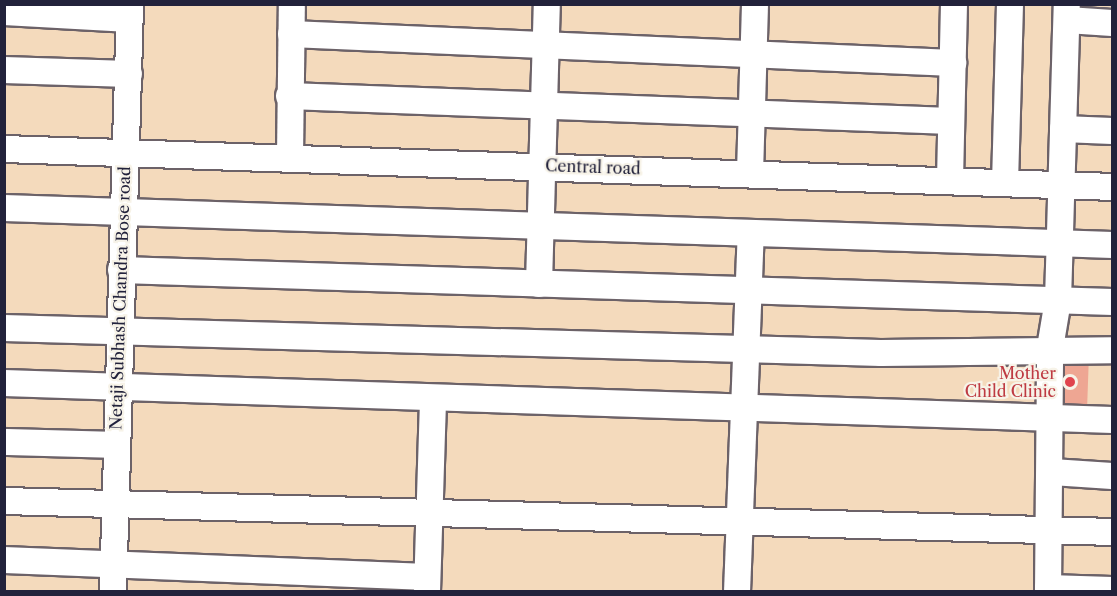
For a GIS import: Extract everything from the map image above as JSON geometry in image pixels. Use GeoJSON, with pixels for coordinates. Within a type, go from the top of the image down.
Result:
{"type":"FeatureCollection","features":[{"type":"Feature","properties":{"kind":"street"},"geometry":{"type":"LineString","coordinates":[[290,157],[292,4]]}},
{"type":"Feature","properties":{"kind":"street"},"geometry":{"type":"LineString","coordinates":[[538,284],[547,4]]}},
{"type":"Feature","properties":{"kind":"street"},"geometry":{"type":"LineString","coordinates":[[750,173],[755,4]]}},
{"type":"Feature","properties":{"kind":"street"},"geometry":{"type":"LineString","coordinates":[[950,180],[954,4]]}},
{"type":"Feature","properties":{"kind":"street"},"geometry":{"type":"LineString","coordinates":[[1005,183],[1010,4]]}},
{"type":"Feature","properties":{"kind":"street"},"geometry":{"type":"LineString","coordinates":[[4,12],[130,12]]}},
{"type":"Feature","properties":{"kind":"street","name":"Netaji Subhash Chandra Bose road"},"geometry":{"type":"LineString","coordinates":[[113,591],[115,445],[130,12]]}},
{"type":"Feature","properties":{"kind":"street"},"geometry":{"type":"LineString","coordinates":[[1113,23],[1067,12],[1058,300],[1050,348],[1049,418],[1052,471],[1048,590],[1113,590]]}},
{"type":"Feature","properties":{"kind":"street"},"geometry":{"type":"LineString","coordinates":[[291,34],[952,63]]}},
{"type":"Feature","properties":{"kind":"street"},"geometry":{"type":"LineString","coordinates":[[4,70],[129,74]]}},
{"type":"Feature","properties":{"kind":"street"},"geometry":{"type":"LineString","coordinates":[[290,96],[951,121]]}},
{"type":"Feature","properties":{"kind":"street"},"geometry":{"type":"LineString","coordinates":[[1063,129],[1113,131]]}},
{"type":"Feature","properties":{"kind":"street","name":"Central road"},"geometry":{"type":"LineString","coordinates":[[4,149],[541,165],[1113,187]]}},
{"type":"Feature","properties":{"kind":"street"},"geometry":{"type":"LineString","coordinates":[[4,208],[540,222],[751,235],[1113,246]]}},
{"type":"Feature","properties":{"kind":"street"},"geometry":{"type":"LineString","coordinates":[[737,591],[751,235]]}},
{"type":"Feature","properties":{"kind":"street"},"geometry":{"type":"LineString","coordinates":[[121,270],[1113,302]]}},
{"type":"Feature","properties":{"kind":"street"},"geometry":{"type":"LineString","coordinates":[[4,328],[119,327],[881,353],[1050,348],[1113,350]]}},
{"type":"Feature","properties":{"kind":"street"},"geometry":{"type":"LineString","coordinates":[[4,383],[117,384],[433,399],[1113,420]]}},
{"type":"Feature","properties":{"kind":"street"},"geometry":{"type":"LineString","coordinates":[[4,560],[113,564],[427,584],[433,399]]}},
{"type":"Feature","properties":{"kind":"street"},"geometry":{"type":"LineString","coordinates":[[4,442],[115,445]]}},
{"type":"Feature","properties":{"kind":"street"},"geometry":{"type":"LineString","coordinates":[[1052,471],[1113,476]]}},
{"type":"Feature","properties":{"kind":"street"},"geometry":{"type":"LineString","coordinates":[[4,501],[740,518],[1113,532]]}},
{"type":"Feature","properties":{"kind":"building"},"geometry":{"type":"Polygon","coordinates":[[[1054,353],[1089,354],[1087,406],[1052,405],[1054,353]]]}},
{"type":"Feature","properties":{"kind":"place","name":"Mother Child Clinic"},"geometry":{"type":"Point","coordinates":[1070,382]}}]}
